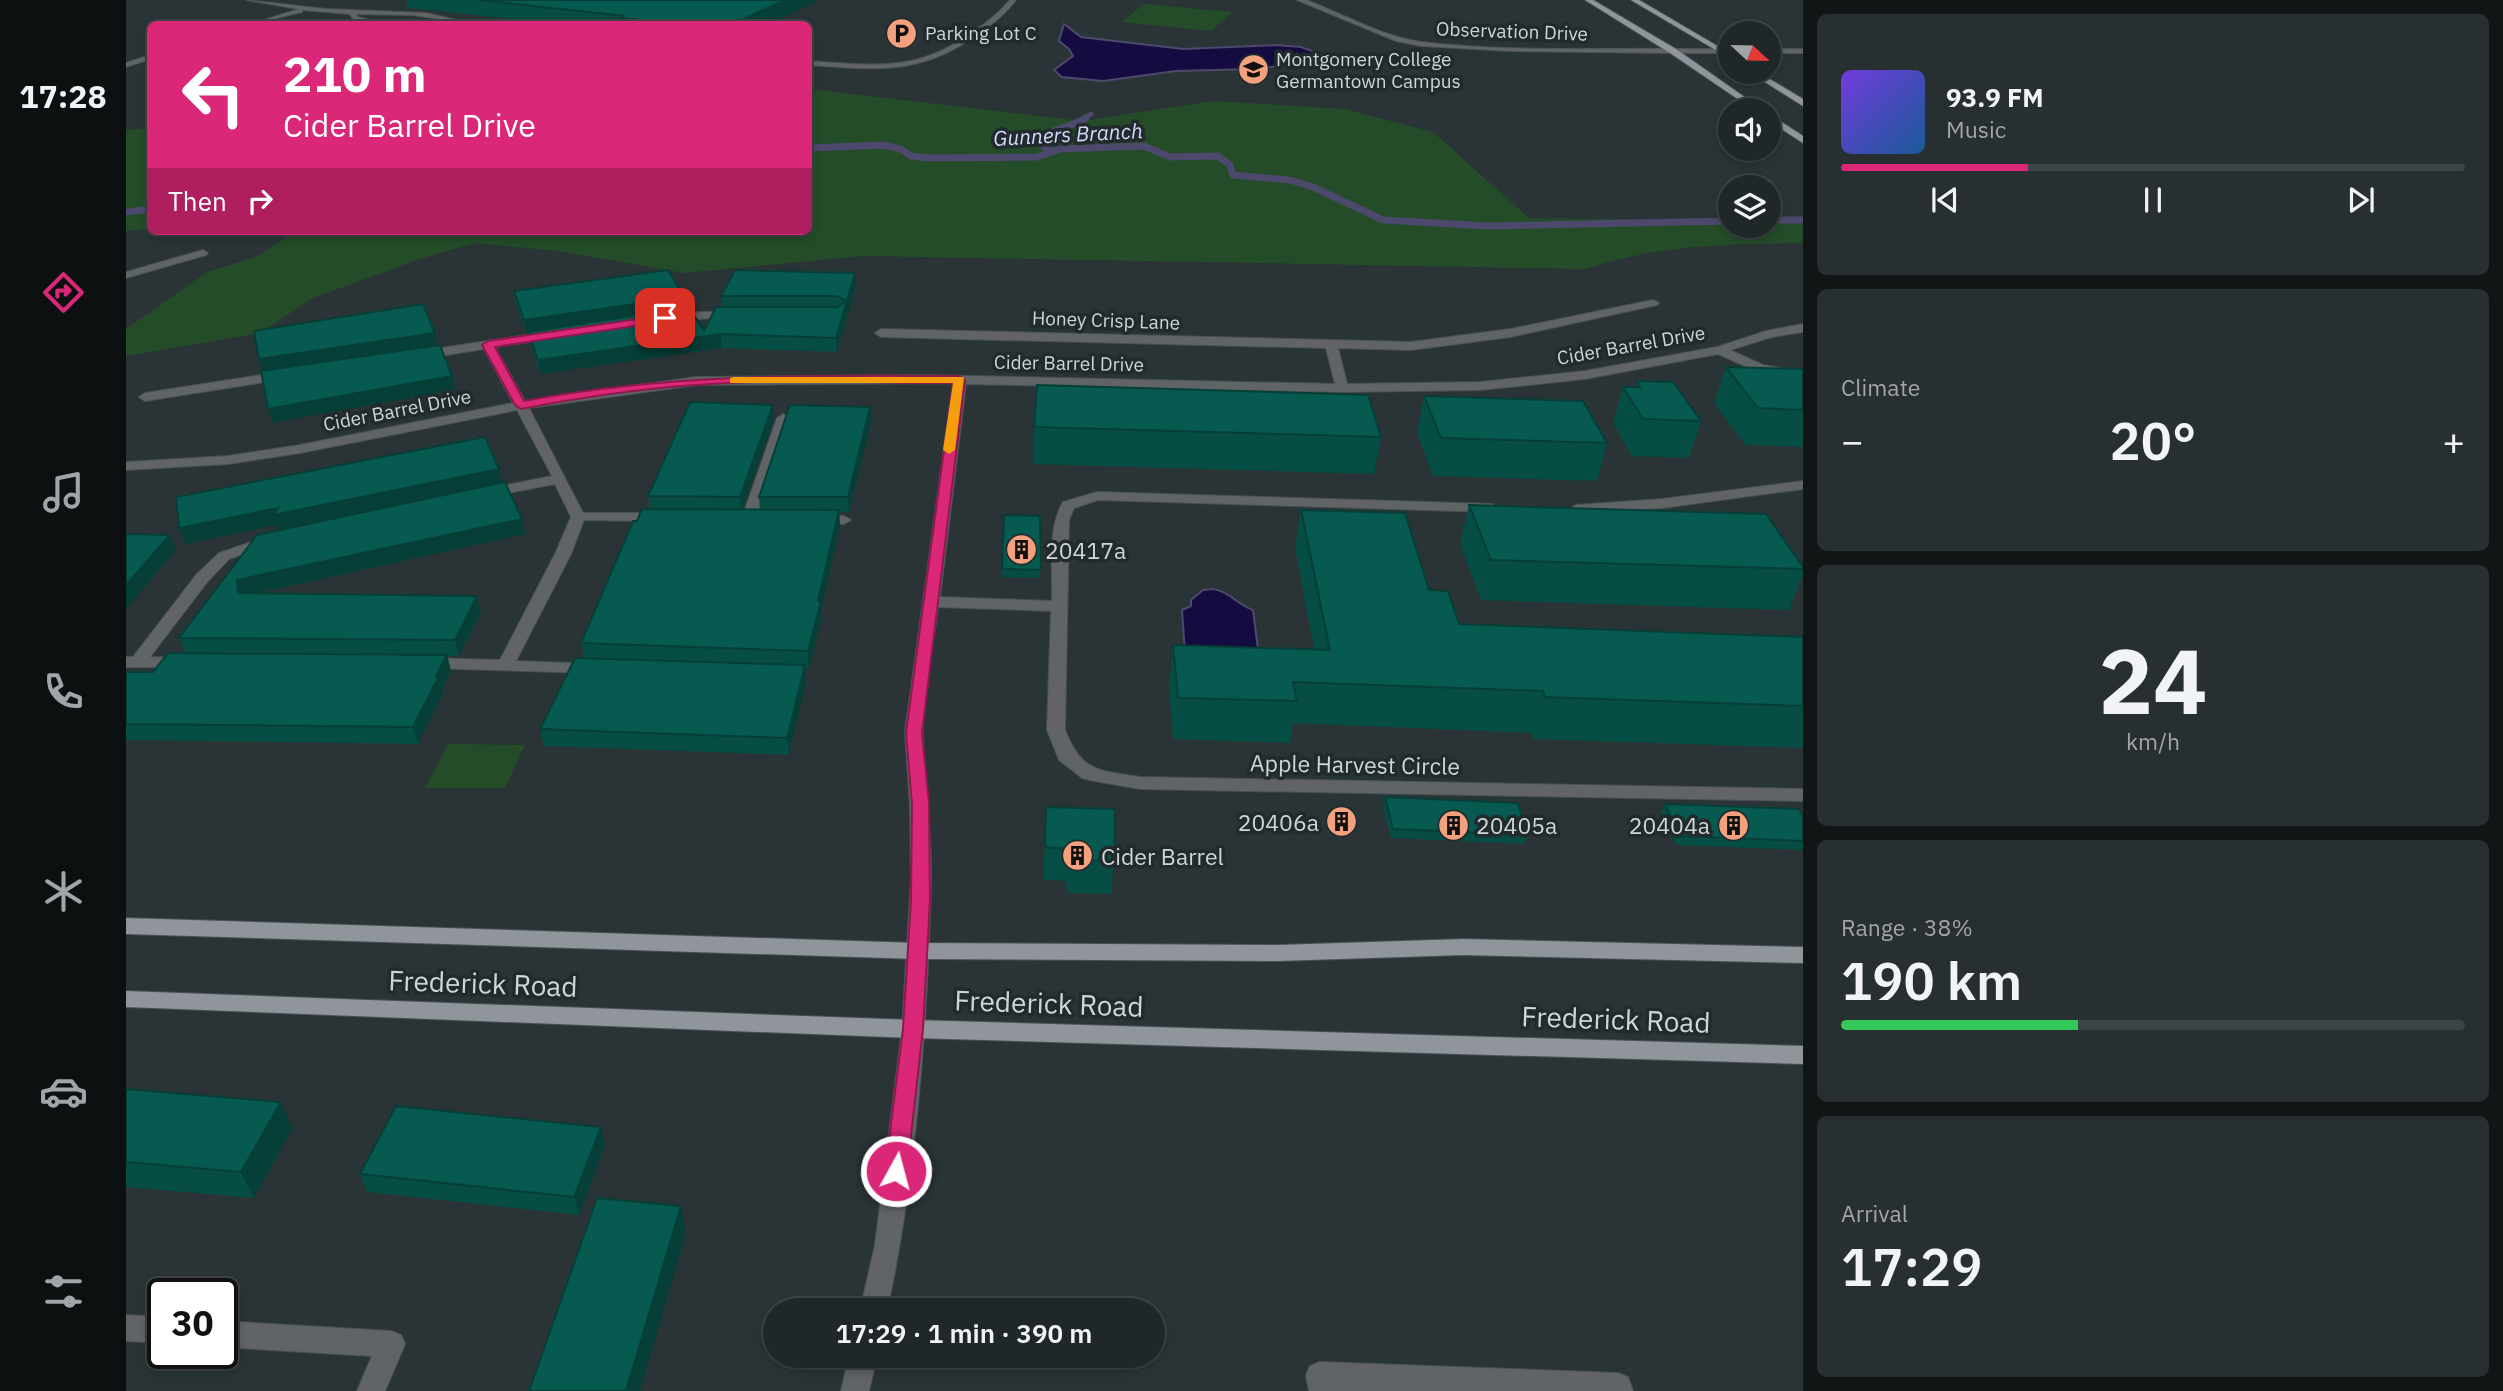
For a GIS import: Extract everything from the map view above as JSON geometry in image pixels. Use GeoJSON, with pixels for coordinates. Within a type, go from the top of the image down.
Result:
{"type":"FeatureCollection","features":[{"type":"Feature","properties":{"kind":"main road"},"geometry":{"type":"LineString","coordinates":[[1588,0],[1673,51],[1742,98]]}},
{"type":"Feature","properties":{"kind":"main road"},"geometry":{"type":"LineString","coordinates":[[1634,0],[1718,49]]}},
{"type":"Feature","properties":{"kind":"main road"},"geometry":{"type":"LineString","coordinates":[[1773,84],[1803,103]]}},
{"type":"Feature","properties":{"kind":"main road"},"geometry":{"type":"LineString","coordinates":[[1781,125],[1803,140]]}},
{"type":"Feature","properties":{"kind":"main road","name":"Frederick Road"},"geometry":{"type":"LineString","coordinates":[[126,926],[918,951],[1278,953],[1464,947],[1803,955]]}},
{"type":"Feature","properties":{"kind":"main road","name":"Frederick Road"},"geometry":{"type":"LineString","coordinates":[[126,999],[913,1029],[1803,1055]]}},
{"type":"Feature","properties":{"kind":"street","name":"Observation Drive"},"geometry":{"type":"LineString","coordinates":[[1300,0],[1399,39],[1420,44],[1510,50],[1718,51]]}},
{"type":"Feature","properties":{"kind":"street"},"geometry":{"type":"LineString","coordinates":[[1782,51],[1803,51]]}},
{"type":"Feature","properties":{"kind":"street","name":"Honey Crisp Lane"},"geometry":{"type":"LineString","coordinates":[[881,333],[1411,346],[1510,333],[1653,303]]}},
{"type":"Feature","properties":{"kind":"street"},"geometry":{"type":"LineString","coordinates":[[663,319],[690,315],[746,314]]}},
{"type":"Feature","properties":{"kind":"street","name":"Cider Barrel Drive"},"geometry":{"type":"LineString","coordinates":[[126,466],[228,460],[300,449],[561,398],[696,382],[776,379],[1342,388],[1480,386],[1585,374],[1719,350],[1803,328]]}},
{"type":"Feature","properties":{"kind":"street"},"geometry":{"type":"LineString","coordinates":[[408,356],[569,333]]}},
{"type":"Feature","properties":{"kind":"street"},"geometry":{"type":"LineString","coordinates":[[1331,344],[1342,388]]}},
{"type":"Feature","properties":{"kind":"street"},"geometry":{"type":"LineString","coordinates":[[488,345],[578,517],[563,554],[506,664]]}},
{"type":"Feature","properties":{"kind":"street"},"geometry":{"type":"LineString","coordinates":[[1719,350],[1760,368],[1803,376]]}},
{"type":"Feature","properties":{"kind":"street"},"geometry":{"type":"LineString","coordinates":[[145,397],[302,372]]}},
{"type":"Feature","properties":{"kind":"street"},"geometry":{"type":"LineString","coordinates":[[876,1298],[888,1245],[913,1029],[918,951],[920,804],[914,733],[960,380]]}},
{"type":"Feature","properties":{"kind":"street"},"geometry":{"type":"LineString","coordinates":[[469,497],[559,479]]}},
{"type":"Feature","properties":{"kind":"street"},"geometry":{"type":"LineString","coordinates":[[1562,509],[1675,503],[1722,494],[1803,485]]}},
{"type":"Feature","properties":{"kind":"street","name":"Apple Harvest Circle"},"geometry":{"type":"LineString","coordinates":[[1513,508],[1097,496],[1068,505],[1062,520],[1056,730],[1066,756],[1089,774],[1140,783],[1803,795]]}},
{"type":"Feature","properties":{"kind":"street"},"geometry":{"type":"LineString","coordinates":[[132,662],[202,578],[224,556],[285,537]]}},
{"type":"Feature","properties":{"kind":"street"},"geometry":{"type":"LineString","coordinates":[[930,602],[1059,606]]}},
{"type":"Feature","properties":{"kind":"street"},"geometry":{"type":"LineString","coordinates":[[132,662],[205,663]]}},
{"type":"Feature","properties":{"kind":"street"},"geometry":{"type":"LineString","coordinates":[[408,663],[604,668]]}},
{"type":"Feature","properties":{"kind":"street"},"geometry":{"type":"LineString","coordinates":[[126,1328],[147,1329]]}},
{"type":"Feature","properties":{"kind":"street"},"geometry":{"type":"LineString","coordinates":[[238,1335],[391,1344],[371,1391]]}},
{"type":"Feature","properties":{"kind":"street"},"geometry":{"type":"LineString","coordinates":[[855,1391],[860,1368]]}},
{"type":"Feature","properties":{"kind":"street"},"geometry":{"type":"LineString","coordinates":[[1323,1391],[1320,1375],[1618,1387],[1619,1391]]}},
{"type":"Feature","properties":{"kind":"lane"},"geometry":{"type":"LineString","coordinates":[[249,0],[306,9],[421,12],[462,21]]}},
{"type":"Feature","properties":{"kind":"lane"},"geometry":{"type":"LineString","coordinates":[[812,63],[889,67],[931,61],[969,38],[1013,0]]}},
{"type":"Feature","properties":{"kind":"lane"},"geometry":{"type":"LineString","coordinates":[[265,21],[326,3]]}},
{"type":"Feature","properties":{"kind":"lane"},"geometry":{"type":"LineString","coordinates":[[352,12],[355,18],[361,21]]}},
{"type":"Feature","properties":{"kind":"lane"},"geometry":{"type":"LineString","coordinates":[[126,65],[147,58]]}},
{"type":"Feature","properties":{"kind":"lane"},"geometry":{"type":"LineString","coordinates":[[126,275],[203,253]]}},
{"type":"Feature","properties":{"kind":"lane"},"geometry":{"type":"LineString","coordinates":[[749,518],[783,418]]}},
{"type":"Feature","properties":{"kind":"lane"},"geometry":{"type":"LineString","coordinates":[[578,517],[670,517]]}},
{"type":"Feature","properties":{"kind":"lane"},"geometry":{"type":"LineString","coordinates":[[803,519],[844,520]]}},
{"type":"Feature","properties":{"kind":"green space"},"geometry":{"type":"Polygon","coordinates":[[[1144,4],[1232,12],[1211,31],[1121,22],[1144,4]]]}},
{"type":"Feature","properties":{"kind":"green space"},"geometry":{"type":"Polygon","coordinates":[[[812,89],[1082,121],[1213,101],[1344,109],[1433,132],[1529,218],[1718,221],[1718,238],[1781,238],[1781,221],[1803,222],[1803,243],[1721,245],[1666,250],[1586,269],[863,256],[684,273],[558,251],[474,243],[420,259],[313,298],[260,333],[126,356],[126,329],[207,272],[258,256],[290,235],[812,235],[812,89]]]}},
{"type":"Feature","properties":{"kind":"green space"},"geometry":{"type":"Polygon","coordinates":[[[147,128],[147,229],[126,231],[126,130],[147,128]]]}},
{"type":"Feature","properties":{"kind":"green space"},"geometry":{"type":"Polygon","coordinates":[[[448,744],[525,745],[505,788],[425,788],[448,744]]]}},
{"type":"Feature","properties":{"kind":"shaded area"},"geometry":{"type":"Polygon","coordinates":[[[1064,24],[1081,37],[1183,49],[1276,45],[1301,47],[1347,64],[1313,62],[1252,69],[1176,71],[1103,81],[1062,77],[1054,70],[1073,56],[1059,41],[1064,24]]]}},
{"type":"Feature","properties":{"kind":"shaded area"},"geometry":{"type":"Polygon","coordinates":[[[1213,589],[1253,610],[1259,657],[1185,653],[1182,610],[1191,606],[1191,600],[1203,590],[1213,589]]]}},
{"type":"Feature","properties":{"kind":"building"},"geometry":{"type":"Polygon","coordinates":[[[478,0],[785,0],[740,21],[630,21],[634,19],[620,18],[625,16],[478,0]]]}},
{"type":"Feature","properties":{"kind":"building"},"geometry":{"type":"Polygon","coordinates":[[[668,270],[684,297],[524,320],[514,291],[668,270]]]}},
{"type":"Feature","properties":{"kind":"building"},"geometry":{"type":"Polygon","coordinates":[[[735,270],[855,273],[836,338],[720,334],[538,360],[528,332],[689,307],[704,331],[716,307],[837,307],[846,301],[837,296],[721,296],[735,270]]]}},
{"type":"Feature","properties":{"kind":"building"},"geometry":{"type":"Polygon","coordinates":[[[423,304],[435,333],[259,359],[254,331],[423,304]]]}},
{"type":"Feature","properties":{"kind":"building"},"geometry":{"type":"Polygon","coordinates":[[[440,345],[452,376],[268,409],[261,371],[440,345]]]}},
{"type":"Feature","properties":{"kind":"building"},"geometry":{"type":"Polygon","coordinates":[[[1726,367],[1803,369],[1803,410],[1758,408],[1726,367]]]}},
{"type":"Feature","properties":{"kind":"building"},"geometry":{"type":"Polygon","coordinates":[[[1636,381],[1673,382],[1701,421],[1643,419],[1623,387],[1640,387],[1636,381]]]}},
{"type":"Feature","properties":{"kind":"building"},"geometry":{"type":"Polygon","coordinates":[[[1037,385],[1368,395],[1381,437],[1034,427],[1037,385]]]}},
{"type":"Feature","properties":{"kind":"building"},"geometry":{"type":"Polygon","coordinates":[[[1424,396],[1583,401],[1607,443],[1441,438],[1424,396]]]}},
{"type":"Feature","properties":{"kind":"building"},"geometry":{"type":"Polygon","coordinates":[[[690,402],[773,405],[740,497],[648,496],[690,402]]]}},
{"type":"Feature","properties":{"kind":"building"},"geometry":{"type":"Polygon","coordinates":[[[790,405],[870,407],[848,497],[759,497],[790,405]]]}},
{"type":"Feature","properties":{"kind":"building"},"geometry":{"type":"Polygon","coordinates":[[[485,437],[499,469],[273,515],[278,508],[179,528],[176,497],[485,437]]]}},
{"type":"Feature","properties":{"kind":"building"},"geometry":{"type":"Polygon","coordinates":[[[505,482],[522,519],[237,580],[238,593],[477,596],[455,640],[179,638],[257,535],[505,482]]]}},
{"type":"Feature","properties":{"kind":"building"},"geometry":{"type":"Polygon","coordinates":[[[1469,505],[1766,514],[1803,569],[1491,560],[1469,505]]]}},
{"type":"Feature","properties":{"kind":"building"},"geometry":{"type":"Polygon","coordinates":[[[642,509],[839,510],[808,651],[581,643],[633,521],[637,521],[642,509]]]}},
{"type":"Feature","properties":{"kind":"building"},"geometry":{"type":"Polygon","coordinates":[[[1301,510],[1405,513],[1429,590],[1448,591],[1459,624],[1803,637],[1803,706],[1545,697],[1543,691],[1293,682],[1297,701],[1178,698],[1173,645],[1330,650],[1301,510]]]}},
{"type":"Feature","properties":{"kind":"building","name":"20417a"},"geometry":{"type":"Polygon","coordinates":[[[1004,515],[1040,516],[1041,570],[1002,569],[1004,515]]]}},
{"type":"Feature","properties":{"kind":"building"},"geometry":{"type":"Polygon","coordinates":[[[126,534],[170,535],[126,585],[126,534]]]}},
{"type":"Feature","properties":{"kind":"building"},"geometry":{"type":"Polygon","coordinates":[[[168,653],[447,655],[413,727],[126,724],[126,672],[153,672],[168,653]]]}},
{"type":"Feature","properties":{"kind":"building"},"geometry":{"type":"Polygon","coordinates":[[[575,658],[805,665],[787,738],[540,729],[575,658]]]}},
{"type":"Feature","properties":{"kind":"building","name":"20405a"},"geometry":{"type":"Polygon","coordinates":[[[1385,797],[1518,803],[1528,835],[1393,829],[1385,797]]]}},
{"type":"Feature","properties":{"kind":"building","name":"20404a"},"geometry":{"type":"Polygon","coordinates":[[[1665,804],[1799,809],[1803,816],[1803,841],[1680,836],[1665,804]]]}},
{"type":"Feature","properties":{"kind":"building"},"geometry":{"type":"Polygon","coordinates":[[[1046,807],[1115,809],[1114,861],[1068,860],[1068,849],[1045,847],[1046,807]]]}},
{"type":"Feature","properties":{"kind":"building"},"geometry":{"type":"Polygon","coordinates":[[[126,1089],[281,1102],[241,1172],[126,1162],[126,1089]]]}},
{"type":"Feature","properties":{"kind":"building"},"geometry":{"type":"Polygon","coordinates":[[[396,1106],[601,1127],[574,1197],[360,1174],[396,1106]]]}},
{"type":"Feature","properties":{"kind":"building"},"geometry":{"type":"Polygon","coordinates":[[[597,1198],[681,1206],[626,1391],[529,1391],[597,1198]]]}},
{"type":"Feature","properties":{"kind":"waterway"},"geometry":{"type":"LineString","coordinates":[[1083,119],[1091,114]]}},
{"type":"Feature","properties":{"kind":"waterway"},"geometry":{"type":"LineString","coordinates":[[1051,152],[1037,141],[1086,118]]}},
{"type":"Feature","properties":{"kind":"waterway","name":"Gunners Branch"},"geometry":{"type":"LineString","coordinates":[[812,148],[883,145],[901,149],[911,156],[929,158],[1037,157],[1060,149],[1144,146],[1170,157],[1218,156],[1230,165],[1233,175],[1290,180],[1313,187],[1383,220],[1487,226],[1718,221]]}},
{"type":"Feature","properties":{"kind":"waterway","name":"Gunners Branch"},"geometry":{"type":"LineString","coordinates":[[126,212],[147,209]]}},
{"type":"Feature","properties":{"kind":"waterway","name":"Gunners Branch"},"geometry":{"type":"LineString","coordinates":[[1781,220],[1803,220]]}},
{"type":"Feature","properties":{"kind":"slow traffic"},"geometry":{"type":"LineString","coordinates":[[734,380],[960,380],[949,450]]}},
{"type":"Feature","properties":{"kind":"place","name":"Parking Lot C"},"geometry":{"type":"Point","coordinates":[902,33]}},
{"type":"Feature","properties":{"kind":"place","name":"Montgomery College Germantown Campus"},"geometry":{"type":"Point","coordinates":[1253,70]}},
{"type":"Feature","properties":{"kind":"place","name":"20417a"},"geometry":{"type":"Point","coordinates":[1022,550]}},
{"type":"Feature","properties":{"kind":"place","name":"20406a"},"geometry":{"type":"Point","coordinates":[1342,822]}},
{"type":"Feature","properties":{"kind":"place","name":"20405a"},"geometry":{"type":"Point","coordinates":[1453,825]}},
{"type":"Feature","properties":{"kind":"place","name":"20404a"},"geometry":{"type":"Point","coordinates":[1733,825]}},
{"type":"Feature","properties":{"kind":"place","name":"Cider Barrel"},"geometry":{"type":"Point","coordinates":[1078,856]}},
{"type":"Feature","properties":{"kind":"route"},"geometry":{"type":"LineString","coordinates":[[665,318],[488,345],[521,405],[655,385],[696,382],[776,379],[960,380],[914,733],[920,804],[921,900],[913,1029],[896,1171]]}}]}
